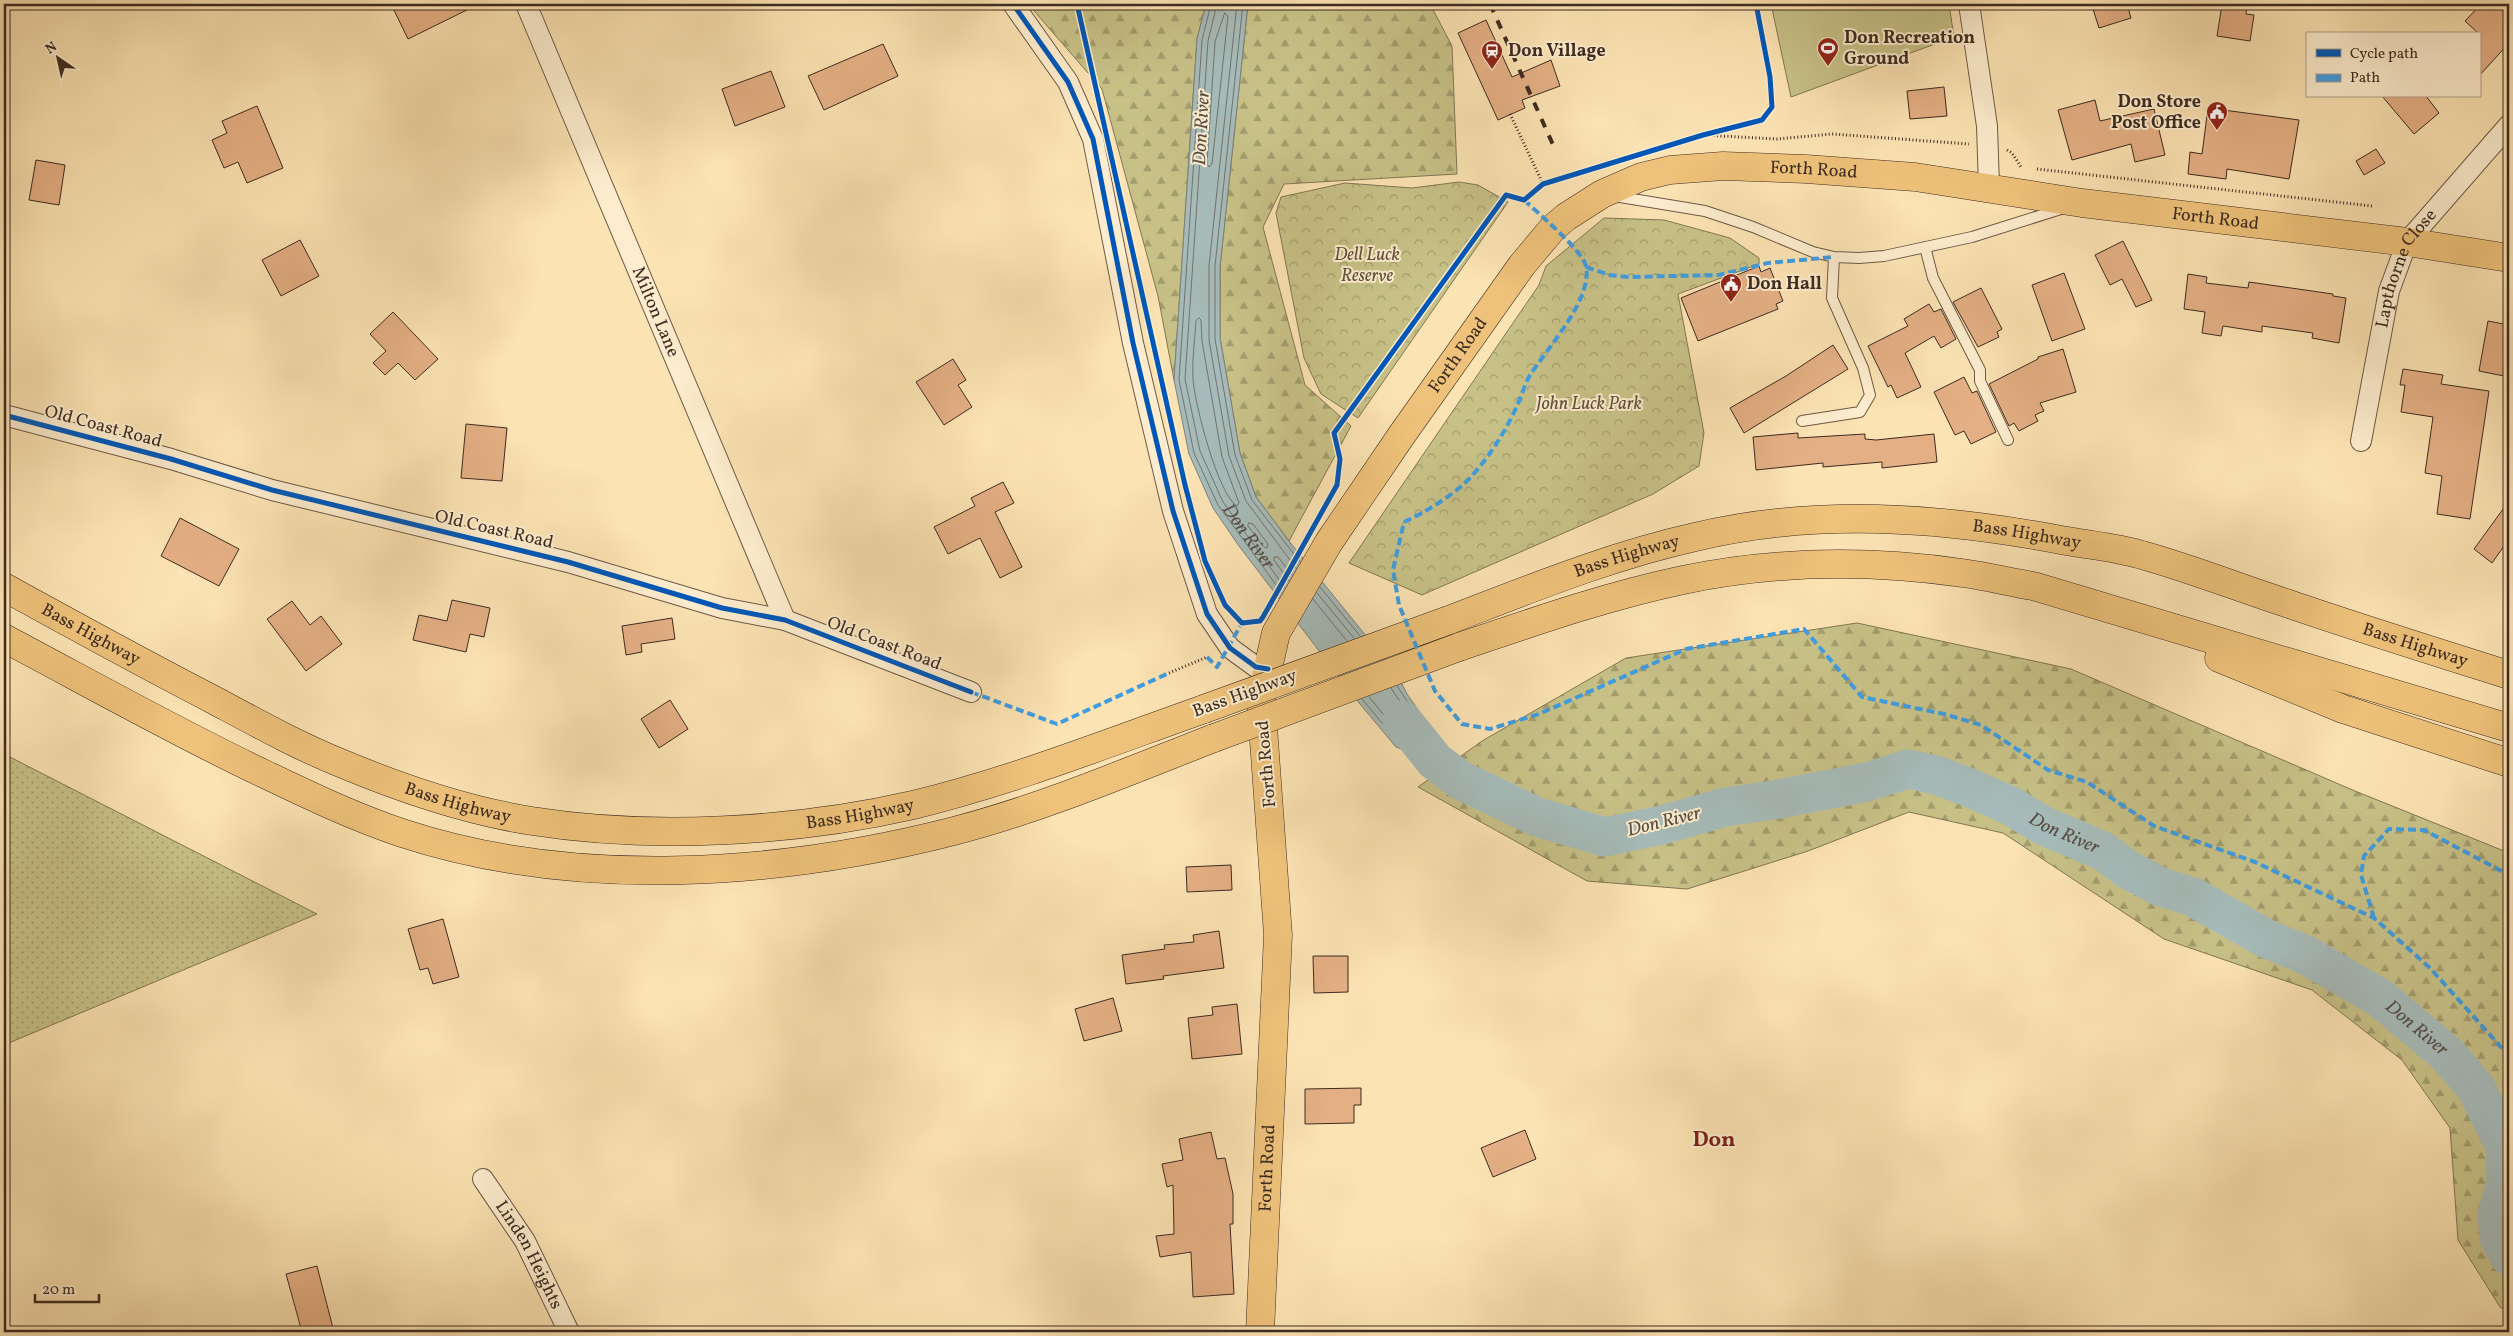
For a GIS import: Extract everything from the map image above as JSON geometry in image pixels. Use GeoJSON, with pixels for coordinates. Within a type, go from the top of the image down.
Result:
{"type":"FeatureCollection","features":[{"type":"Feature","properties":{"kind":"main road","name":"Forth Road"},"geometry":{"type":"LineString","coordinates":[[1260,1332],[1278,935],[1261,699],[1276,632],[1328,542],[1522,266],[1553,228],[1602,194],[1641,177],[1686,168],[1723,166],[1866,173],[1989,187],[2082,203],[2407,242],[2509,258]]}},
{"type":"Feature","properties":{"kind":"main road","name":"Bass Highway"},"geometry":{"type":"LineString","coordinates":[[4,587],[247,718],[342,764],[408,789],[469,807],[530,820],[595,829],[667,831],[758,827],[836,819],[912,805],[1001,780],[1204,709],[1449,620],[1552,580],[1628,555],[1695,536],[1756,526],[1834,518],[1913,519],[2008,530],[2141,554],[2351,625],[2509,675]]}},
{"type":"Feature","properties":{"kind":"main road","name":"Bass Highway"},"geometry":{"type":"LineString","coordinates":[[4,638],[188,737],[317,799],[393,829],[467,850],[548,864],[611,870],[700,869],[834,856],[892,846],[957,830],[1013,813],[1459,648],[1563,612],[1684,580],[1784,566],[1825,564],[1962,572],[2033,586],[2509,728]]}},
{"type":"Feature","properties":{"kind":"main road"},"geometry":{"type":"LineString","coordinates":[[2069,598],[2343,709],[2509,762]]}},
{"type":"Feature","properties":{"kind":"main road"},"geometry":{"type":"LineString","coordinates":[[2351,625],[2509,665]]}},
{"type":"Feature","properties":{"kind":"street","name":"Milton Lane"},"geometry":{"type":"LineString","coordinates":[[526,4],[785,620]]}},
{"type":"Feature","properties":{"kind":"street"},"geometry":{"type":"LineString","coordinates":[[1013,4],[1068,82],[1093,139],[1133,343],[1173,511],[1207,614],[1230,648],[1256,667],[1268,669]]}},
{"type":"Feature","properties":{"kind":"street"},"geometry":{"type":"LineString","coordinates":[[1968,4],[1988,146],[1989,187]]}},
{"type":"Feature","properties":{"kind":"street","name":"Lapthorne Close"},"geometry":{"type":"LineString","coordinates":[[2361,441],[2388,292],[2407,242],[2509,125]]}},
{"type":"Feature","properties":{"kind":"street","name":"Old Coast Road"},"geometry":{"type":"LineString","coordinates":[[4,415],[172,459],[272,490],[568,562],[714,606],[785,620],[971,692]]}},
{"type":"Feature","properties":{"kind":"street","name":"Linden Heights"},"geometry":{"type":"LineString","coordinates":[[483,1179],[525,1241],[569,1332]]}},
{"type":"Feature","properties":{"kind":"lane"},"geometry":{"type":"LineString","coordinates":[[1602,194],[1704,211],[1753,227],[1813,252],[1859,258],[1884,256],[2002,229],[2082,203]]}},
{"type":"Feature","properties":{"kind":"lane"},"geometry":{"type":"LineString","coordinates":[[1925,247],[1933,278],[1980,370],[1980,381],[2008,440]]}},
{"type":"Feature","properties":{"kind":"lane"},"geometry":{"type":"LineString","coordinates":[[1802,421],[1860,412],[1870,395],[1863,368],[1832,298],[1834,256]]}},
{"type":"Feature","properties":{"kind":"path"},"geometry":{"type":"LineString","coordinates":[[1510,114],[1543,184]]}},
{"type":"Feature","properties":{"kind":"path"},"geometry":{"type":"LineString","coordinates":[[1703,134],[1777,139],[1832,134],[1988,146],[2005,148],[2012,153],[2019,167],[2372,206]]}},
{"type":"Feature","properties":{"kind":"path"},"geometry":{"type":"LineString","coordinates":[[1169,673],[1207,656]]}},
{"type":"Feature","properties":{"kind":"green space"},"geometry":{"type":"Polygon","coordinates":[[[1028,4],[1206,4],[1197,39],[1174,380],[1158,296],[1102,89],[1028,4]]]}},
{"type":"Feature","properties":{"kind":"green space"},"geometry":{"type":"Polygon","coordinates":[[[1248,4],[1430,4],[1452,46],[1457,174],[1284,184],[1263,227],[1305,385],[1351,426],[1289,541],[1256,497],[1240,453],[1220,338],[1220,267],[1248,4]]]}},
{"type":"Feature","properties":{"kind":"green space","name":"Don Recreation Ground"},"geometry":{"type":"Polygon","coordinates":[[[1771,4],[1949,4],[1954,37],[1791,97],[1771,4]]]}},
{"type":"Feature","properties":{"kind":"green space","name":"Dell Luck Reserve"},"geometry":{"type":"Polygon","coordinates":[[[1459,182],[1478,185],[1508,202],[1358,418],[1321,394],[1304,358],[1276,213],[1281,197],[1345,183],[1412,188],[1459,182]]]}},
{"type":"Feature","properties":{"kind":"green space","name":"John Luck Park"},"geometry":{"type":"Polygon","coordinates":[[[1604,218],[1664,220],[1730,238],[1759,258],[1759,264],[1678,294],[1704,433],[1699,466],[1653,494],[1422,595],[1349,563],[1539,285],[1546,266],[1604,218]]]}},
{"type":"Feature","properties":{"kind":"green space"},"geometry":{"type":"Polygon","coordinates":[[[1857,623],[2071,669],[2355,791],[2509,853],[2509,1313],[2500,1307],[2458,1240],[2450,1128],[2402,1060],[2312,990],[2164,939],[2003,833],[1909,812],[1808,851],[1687,889],[1587,881],[1418,787],[1482,741],[1626,658],[1857,623]]]}},
{"type":"Feature","properties":{"kind":"green space"},"geometry":{"type":"Polygon","coordinates":[[[4,754],[317,914],[4,1045],[4,754]]]}},
{"type":"Feature","properties":{"kind":"water"},"geometry":{"type":"Polygon","coordinates":[[[1206,4],[1248,4],[1220,267],[1220,338],[1240,453],[1256,497],[1289,541],[1397,674],[1407,694],[1432,730],[1435,761],[1396,747],[1355,698],[1239,546],[1213,508],[1189,454],[1174,380],[1197,39],[1206,4]]]}},
{"type":"Feature","properties":{"kind":"building"},"geometry":{"type":"Polygon","coordinates":[[[391,4],[479,4],[408,39],[391,4]]]}},
{"type":"Feature","properties":{"kind":"building"},"geometry":{"type":"Polygon","coordinates":[[[2109,4],[2127,4],[2131,18],[2099,28],[2093,9],[2109,4]]]}},
{"type":"Feature","properties":{"kind":"building"},"geometry":{"type":"Polygon","coordinates":[[[2222,4],[2247,4],[2246,14],[2254,15],[2250,41],[2217,36],[2222,4]]]}},
{"type":"Feature","properties":{"kind":"building"},"geometry":{"type":"Polygon","coordinates":[[[2481,4],[2496,4],[2509,16],[2509,43],[2480,75],[2480,32],[2477,32],[2465,21],[2481,4]]]}},
{"type":"Feature","properties":{"kind":"building","name":"Don Village"},"geometry":{"type":"Polygon","coordinates":[[[1486,20],[1512,77],[1551,60],[1560,86],[1522,100],[1525,108],[1498,120],[1458,33],[1486,20]]]}},
{"type":"Feature","properties":{"kind":"building"},"geometry":{"type":"Polygon","coordinates":[[[883,44],[898,76],[824,110],[808,76],[883,44]]]}},
{"type":"Feature","properties":{"kind":"building"},"geometry":{"type":"Polygon","coordinates":[[[771,71],[785,107],[735,126],[722,89],[771,71]]]}},
{"type":"Feature","properties":{"kind":"building"},"geometry":{"type":"Polygon","coordinates":[[[1944,87],[1947,116],[1910,119],[1907,91],[1944,87]]]}},
{"type":"Feature","properties":{"kind":"building"},"geometry":{"type":"Polygon","coordinates":[[[2384,98],[2428,98],[2439,113],[2414,134],[2384,98]]]}},
{"type":"Feature","properties":{"kind":"building"},"geometry":{"type":"Polygon","coordinates":[[[2095,100],[2100,121],[2154,109],[2165,155],[2135,162],[2131,144],[2072,160],[2058,110],[2095,100]]]}},
{"type":"Feature","properties":{"kind":"building"},"geometry":{"type":"Polygon","coordinates":[[[257,106],[283,168],[247,183],[238,162],[224,168],[212,140],[227,133],[222,121],[257,106]]]}},
{"type":"Feature","properties":{"kind":"building"},"geometry":{"type":"Polygon","coordinates":[[[2208,108],[2299,120],[2289,179],[2227,169],[2226,179],[2188,174],[2190,152],[2202,154],[2208,108]]]}},
{"type":"Feature","properties":{"kind":"building"},"geometry":{"type":"Polygon","coordinates":[[[2376,149],[2385,163],[2364,175],[2356,161],[2376,149]]]}},
{"type":"Feature","properties":{"kind":"building"},"geometry":{"type":"Polygon","coordinates":[[[36,160],[65,165],[59,205],[29,200],[36,160]]]}},
{"type":"Feature","properties":{"kind":"building"},"geometry":{"type":"Polygon","coordinates":[[[300,240],[319,276],[281,296],[262,260],[300,240]]]}},
{"type":"Feature","properties":{"kind":"building"},"geometry":{"type":"Polygon","coordinates":[[[2123,241],[2152,300],[2136,307],[2122,279],[2110,285],[2095,255],[2123,241]]]}},
{"type":"Feature","properties":{"kind":"building","name":"Don Hall"},"geometry":{"type":"Polygon","coordinates":[[[1759,266],[1761,272],[1770,268],[1783,301],[1776,304],[1778,309],[1698,341],[1681,298],[1759,266]]]}},
{"type":"Feature","properties":{"kind":"building"},"geometry":{"type":"Polygon","coordinates":[[[2064,273],[2085,329],[2052,341],[2032,285],[2064,273]]]}},
{"type":"Feature","properties":{"kind":"building"},"geometry":{"type":"Polygon","coordinates":[[[2188,274],[2207,277],[2206,283],[2248,288],[2249,282],[2333,294],[2333,296],[2346,298],[2339,343],[2312,338],[2313,333],[2262,326],[2262,332],[2223,326],[2221,336],[2202,333],[2205,312],[2184,309],[2188,274]]]}},
{"type":"Feature","properties":{"kind":"building"},"geometry":{"type":"Polygon","coordinates":[[[1981,288],[2002,329],[1997,332],[1999,337],[1978,347],[1953,302],[1981,288]]]}},
{"type":"Feature","properties":{"kind":"building"},"geometry":{"type":"Polygon","coordinates":[[[1929,304],[1934,312],[1941,309],[1956,339],[1941,348],[1934,336],[1905,353],[1921,387],[1897,398],[1891,385],[1888,387],[1868,346],[1908,326],[1904,319],[1929,304]]]}},
{"type":"Feature","properties":{"kind":"building"},"geometry":{"type":"Polygon","coordinates":[[[393,312],[438,359],[415,380],[398,363],[385,375],[373,363],[386,351],[370,334],[393,312]]]}},
{"type":"Feature","properties":{"kind":"building"},"geometry":{"type":"Polygon","coordinates":[[[2488,321],[2509,325],[2509,377],[2479,371],[2488,321]]]}},
{"type":"Feature","properties":{"kind":"building"},"geometry":{"type":"Polygon","coordinates":[[[1833,345],[1848,369],[1744,433],[1730,408],[1786,376],[1833,345]]]}},
{"type":"Feature","properties":{"kind":"building"},"geometry":{"type":"Polygon","coordinates":[[[2063,349],[2076,392],[2040,403],[2044,411],[2035,415],[2038,421],[2019,431],[2014,423],[2009,426],[1989,384],[2038,359],[2038,357],[2063,349]]]}},
{"type":"Feature","properties":{"kind":"building"},"geometry":{"type":"Polygon","coordinates":[[[953,359],[966,380],[958,385],[972,407],[944,425],[916,382],[953,359]]]}},
{"type":"Feature","properties":{"kind":"building"},"geometry":{"type":"Polygon","coordinates":[[[2403,369],[2443,375],[2441,384],[2489,391],[2470,519],[2437,514],[2442,476],[2425,473],[2433,417],[2401,412],[2405,385],[2400,385],[2403,369]]]}},
{"type":"Feature","properties":{"kind":"building"},"geometry":{"type":"Polygon","coordinates":[[[1964,377],[1972,393],[1977,391],[1996,432],[1971,444],[1964,431],[1955,435],[1934,392],[1964,377]]]}},
{"type":"Feature","properties":{"kind":"building"},"geometry":{"type":"Polygon","coordinates":[[[466,424],[507,428],[502,481],[461,478],[466,424]]]}},
{"type":"Feature","properties":{"kind":"building"},"geometry":{"type":"Polygon","coordinates":[[[1798,433],[1798,438],[1865,434],[1865,439],[1876,440],[1934,434],[1937,462],[1882,468],[1882,462],[1823,467],[1823,463],[1756,470],[1753,437],[1798,433]]]}},
{"type":"Feature","properties":{"kind":"building"},"geometry":{"type":"Polygon","coordinates":[[[1003,482],[1014,503],[995,512],[1022,567],[1000,578],[980,538],[948,554],[934,527],[975,506],[971,498],[1003,482]]]}},
{"type":"Feature","properties":{"kind":"building"},"geometry":{"type":"Polygon","coordinates":[[[2509,501],[2509,539],[2492,563],[2474,549],[2509,501]]]}},
{"type":"Feature","properties":{"kind":"building"},"geometry":{"type":"Polygon","coordinates":[[[180,518],[239,549],[219,586],[161,556],[180,518]]]}},
{"type":"Feature","properties":{"kind":"building"},"geometry":{"type":"Polygon","coordinates":[[[452,600],[490,608],[484,637],[470,634],[466,652],[413,640],[419,615],[447,621],[452,600]]]}},
{"type":"Feature","properties":{"kind":"building"},"geometry":{"type":"Polygon","coordinates":[[[292,601],[310,625],[321,616],[342,644],[306,671],[267,619],[292,601]]]}},
{"type":"Feature","properties":{"kind":"building"},"geometry":{"type":"Polygon","coordinates":[[[672,618],[675,639],[641,644],[642,652],[626,655],[622,626],[672,618]]]}},
{"type":"Feature","properties":{"kind":"building"},"geometry":{"type":"Polygon","coordinates":[[[670,700],[688,729],[659,748],[641,719],[670,700]]]}},
{"type":"Feature","properties":{"kind":"building"},"geometry":{"type":"Polygon","coordinates":[[[1231,865],[1232,890],[1187,892],[1186,867],[1231,865]]]}},
{"type":"Feature","properties":{"kind":"building"},"geometry":{"type":"Polygon","coordinates":[[[443,919],[459,977],[433,984],[428,968],[420,970],[408,929],[443,919]]]}},
{"type":"Feature","properties":{"kind":"building"},"geometry":{"type":"Polygon","coordinates":[[[1219,931],[1224,968],[1163,976],[1164,979],[1126,984],[1122,955],[1165,949],[1164,945],[1194,942],[1193,935],[1219,931]]]}},
{"type":"Feature","properties":{"kind":"building"},"geometry":{"type":"Polygon","coordinates":[[[1313,956],[1348,956],[1348,992],[1314,993],[1313,956]]]}},
{"type":"Feature","properties":{"kind":"building"},"geometry":{"type":"Polygon","coordinates":[[[1113,998],[1122,1031],[1084,1041],[1075,1009],[1113,998]]]}},
{"type":"Feature","properties":{"kind":"building"},"geometry":{"type":"Polygon","coordinates":[[[1237,1004],[1242,1054],[1192,1059],[1188,1018],[1213,1015],[1212,1007],[1237,1004]]]}},
{"type":"Feature","properties":{"kind":"building"},"geometry":{"type":"Polygon","coordinates":[[[1361,1088],[1361,1105],[1354,1105],[1354,1123],[1305,1124],[1305,1089],[1361,1088]]]}},
{"type":"Feature","properties":{"kind":"building"},"geometry":{"type":"Polygon","coordinates":[[[1525,1130],[1536,1159],[1493,1177],[1481,1148],[1525,1130]]]}},
{"type":"Feature","properties":{"kind":"building"},"geometry":{"type":"Polygon","coordinates":[[[1211,1132],[1217,1159],[1225,1158],[1233,1194],[1233,1224],[1230,1224],[1234,1294],[1193,1297],[1191,1252],[1160,1257],[1156,1236],[1174,1234],[1173,1185],[1167,1187],[1162,1164],[1183,1160],[1179,1139],[1211,1132]]]}},
{"type":"Feature","properties":{"kind":"building"},"geometry":{"type":"Polygon","coordinates":[[[317,1266],[334,1332],[302,1332],[286,1274],[317,1266]]]}},
{"type":"Feature","properties":{"kind":"waterway","name":"Don River"},"geometry":{"type":"LineString","coordinates":[[1402,720],[1435,761],[1460,780],[1537,817],[1605,837],[1662,825],[1725,807],[1867,782],[1908,769],[1936,775],[2011,806],[2044,826],[2103,851],[2127,869],[2161,887],[2193,897],[2267,939],[2304,954],[2380,998],[2447,1054],[2476,1088],[2505,1146],[2506,1181],[2497,1214],[2499,1238],[2509,1256]]}},
{"type":"Feature","properties":{"kind":"railway"},"geometry":{"type":"LineString","coordinates":[[1490,4],[1554,147]]}},
{"type":"Feature","properties":{"kind":"marked path"},"geometry":{"type":"LineString","coordinates":[[1524,200],[1559,232],[1583,259],[1586,266],[1586,279],[1582,294],[1576,309],[1529,377],[1506,427],[1484,462],[1455,491],[1430,508],[1404,522],[1393,570],[1399,605],[1435,691],[1462,724],[1490,729],[1539,714],[1686,649],[1804,629],[1862,697],[1944,714],[1981,725],[2048,770],[2087,782],[2154,826],[2255,862],[2374,918],[2430,968],[2509,1056]]}},
{"type":"Feature","properties":{"kind":"marked path"},"geometry":{"type":"LineString","coordinates":[[1586,267],[1610,275],[1628,277],[1719,275],[1768,263],[1834,257]]}},
{"type":"Feature","properties":{"kind":"marked path"},"geometry":{"type":"LineString","coordinates":[[1207,657],[1217,667],[1242,623]]}},
{"type":"Feature","properties":{"kind":"marked path"},"geometry":{"type":"LineString","coordinates":[[971,692],[1057,724],[1169,673]]}},
{"type":"Feature","properties":{"kind":"marked path"},"geometry":{"type":"LineString","coordinates":[[2374,918],[2361,875],[2364,856],[2389,829],[2424,830],[2509,875]]}},
{"type":"Feature","properties":{"kind":"cycle path"},"geometry":{"type":"LineString","coordinates":[[1013,4],[1068,82],[1093,139],[1133,343],[1173,511],[1207,614],[1230,648],[1256,667],[1268,669]]}},
{"type":"Feature","properties":{"kind":"cycle path"},"geometry":{"type":"LineString","coordinates":[[1077,4],[1185,485],[1205,561],[1225,605],[1242,623],[1260,621],[1263,617],[1337,485],[1340,459],[1334,433],[1506,195],[1524,200],[1543,184],[1703,135],[1762,120],[1772,107],[1770,77],[1756,4]]}},
{"type":"Feature","properties":{"kind":"cycle path"},"geometry":{"type":"LineString","coordinates":[[4,415],[171,459],[272,490],[568,562],[722,608],[785,620],[971,692]]}},
{"type":"Feature","properties":{"kind":"place","name":"Don Recreation Ground"},"geometry":{"type":"Point","coordinates":[1828,67]}},
{"type":"Feature","properties":{"kind":"place","name":"Don Village"},"geometry":{"type":"Point","coordinates":[1492,70]}},
{"type":"Feature","properties":{"kind":"place","name":"Don Store Post Office"},"geometry":{"type":"Point","coordinates":[2217,131]}},
{"type":"Feature","properties":{"kind":"place","name":"Don Hall"},"geometry":{"type":"Point","coordinates":[1731,303]}},
{"type":"Feature","properties":{"kind":"district","name":"Don"},"geometry":{"type":"Point","coordinates":[1714,1140]}}]}
